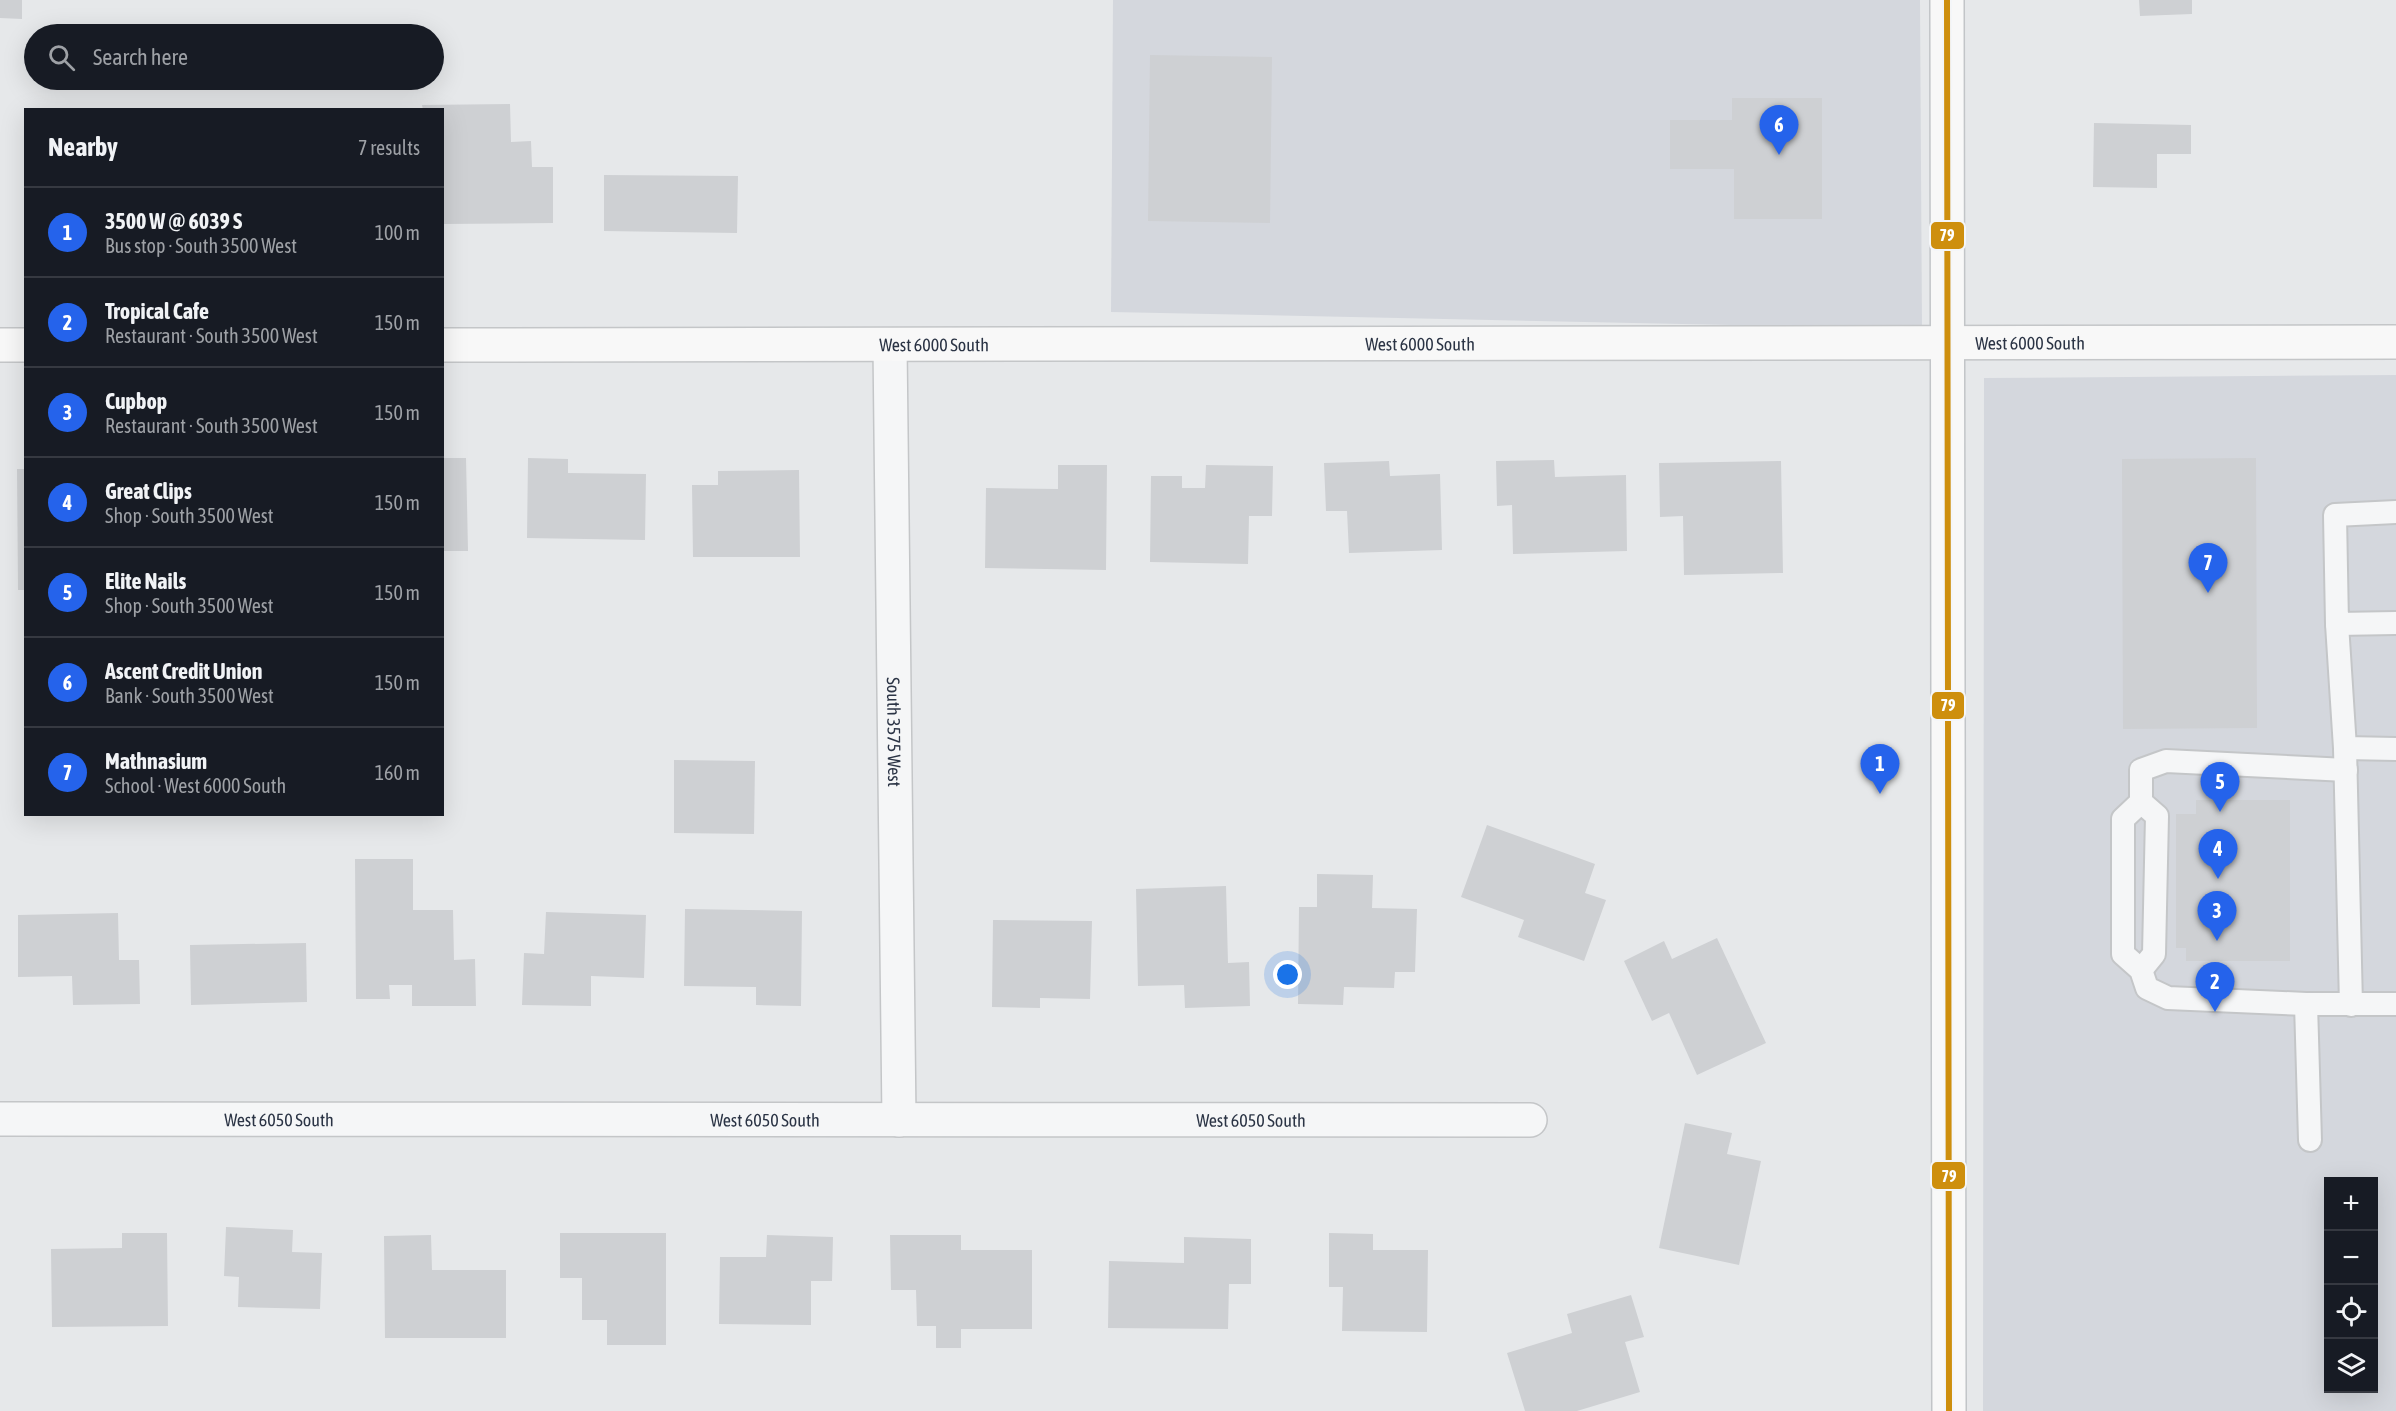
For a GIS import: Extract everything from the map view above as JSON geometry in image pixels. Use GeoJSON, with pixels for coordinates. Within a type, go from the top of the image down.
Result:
{"type":"FeatureCollection","features":[{"type":"Feature","properties":{"kind":"street"},"geometry":{"type":"LineString","coordinates":[[1947,0],[1948,1411]]}},
{"type":"Feature","properties":{"kind":"street","name":"West 6000 South"},"geometry":{"type":"LineString","coordinates":[[444,345],[2396,342]]}},
{"type":"Feature","properties":{"kind":"street"},"geometry":{"type":"LineString","coordinates":[[0,345],[24,345]]}},
{"type":"Feature","properties":{"kind":"street","name":"South 3575 West"},"geometry":{"type":"LineString","coordinates":[[890,345],[899,1120]]}},
{"type":"Feature","properties":{"kind":"street","name":"West 6050 South"},"geometry":{"type":"LineString","coordinates":[[0,1119],[1530,1120]]}},
{"type":"Feature","properties":{"kind":"lane"},"geometry":{"type":"LineString","coordinates":[[2351,1005],[2346,770],[2337,624],[2335,515],[2396,512]]}},
{"type":"Feature","properties":{"kind":"lane"},"geometry":{"type":"LineString","coordinates":[[2337,624],[2396,623]]}},
{"type":"Feature","properties":{"kind":"lane"},"geometry":{"type":"LineString","coordinates":[[2345,748],[2396,749]]}},
{"type":"Feature","properties":{"kind":"lane"},"geometry":{"type":"LineString","coordinates":[[2346,770],[2166,761],[2141,770],[2141,802],[2123,819],[2124,954],[2141,970],[2147,988],[2168,998],[2306,1004],[2396,1004]]}},
{"type":"Feature","properties":{"kind":"lane"},"geometry":{"type":"LineString","coordinates":[[2141,802],[2157,816],[2154,954],[2141,970]]}},
{"type":"Feature","properties":{"kind":"lane"},"geometry":{"type":"LineString","coordinates":[[2306,1004],[2310,1140]]}},
{"type":"Feature","properties":{"kind":"shaded area"},"geometry":{"type":"Polygon","coordinates":[[[1113,0],[1920,0],[1922,329],[1111,312],[1113,0]]]}},
{"type":"Feature","properties":{"kind":"shaded area"},"geometry":{"type":"Polygon","coordinates":[[[2396,375],[2396,1411],[1983,1411],[1984,378],[2396,375]]]}},
{"type":"Feature","properties":{"kind":"building"},"geometry":{"type":"Polygon","coordinates":[[[0,0],[22,0],[22,19],[0,18],[0,0]]]}},
{"type":"Feature","properties":{"kind":"building"},"geometry":{"type":"Polygon","coordinates":[[[2139,0],[2192,0],[2192,14],[2140,16],[2139,0]]]}},
{"type":"Feature","properties":{"kind":"building"},"geometry":{"type":"Polygon","coordinates":[[[1150,55],[1272,57],[1270,223],[1148,221],[1150,55]]]}},
{"type":"Feature","properties":{"kind":"building"},"geometry":{"type":"Polygon","coordinates":[[[1732,98],[1822,98],[1822,219],[1734,219],[1734,169],[1670,169],[1670,120],[1732,120],[1732,98]]]}},
{"type":"Feature","properties":{"kind":"building"},"geometry":{"type":"Polygon","coordinates":[[[510,104],[511,142],[531,141],[532,167],[553,167],[553,223],[444,224],[444,108],[423,108],[422,105],[510,104]]]}},
{"type":"Feature","properties":{"kind":"building"},"geometry":{"type":"Polygon","coordinates":[[[2094,123],[2191,125],[2191,154],[2157,154],[2157,188],[2093,187],[2094,123]]]}},
{"type":"Feature","properties":{"kind":"building"},"geometry":{"type":"Polygon","coordinates":[[[604,175],[738,176],[737,233],[604,231],[604,175]]]}},
{"type":"Feature","properties":{"kind":"building"},"geometry":{"type":"Polygon","coordinates":[[[444,458],[466,458],[468,551],[444,551],[444,458]]]}},
{"type":"Feature","properties":{"kind":"building"},"geometry":{"type":"Polygon","coordinates":[[[528,458],[568,459],[568,473],[646,474],[645,540],[527,538],[528,458]]]}},
{"type":"Feature","properties":{"kind":"building"},"geometry":{"type":"Polygon","coordinates":[[[2256,458],[2257,728],[2123,729],[2122,459],[2256,458]]]}},
{"type":"Feature","properties":{"kind":"building"},"geometry":{"type":"Polygon","coordinates":[[[1554,460],[1555,477],[1626,475],[1627,551],[1513,554],[1512,505],[1497,506],[1496,461],[1554,460]]]}},
{"type":"Feature","properties":{"kind":"building"},"geometry":{"type":"Polygon","coordinates":[[[1389,461],[1390,476],[1440,474],[1442,550],[1349,553],[1347,511],[1326,511],[1324,463],[1389,461]]]}},
{"type":"Feature","properties":{"kind":"building"},"geometry":{"type":"Polygon","coordinates":[[[1781,461],[1783,573],[1684,575],[1683,516],[1660,517],[1659,463],[1781,461]]]}},
{"type":"Feature","properties":{"kind":"building"},"geometry":{"type":"Polygon","coordinates":[[[1058,465],[1107,465],[1106,570],[985,568],[986,488],[1058,489],[1058,465]]]}},
{"type":"Feature","properties":{"kind":"building"},"geometry":{"type":"Polygon","coordinates":[[[1206,465],[1273,466],[1272,516],[1249,516],[1248,564],[1150,562],[1151,476],[1182,476],[1182,488],[1205,488],[1206,465]]]}},
{"type":"Feature","properties":{"kind":"building"},"geometry":{"type":"Polygon","coordinates":[[[17,469],[24,469],[24,590],[18,590],[17,469]]]}},
{"type":"Feature","properties":{"kind":"building"},"geometry":{"type":"Polygon","coordinates":[[[799,470],[800,557],[693,557],[692,485],[718,485],[718,471],[799,470]]]}},
{"type":"Feature","properties":{"kind":"building"},"geometry":{"type":"Polygon","coordinates":[[[674,760],[755,761],[754,834],[674,833],[674,760]]]}},
{"type":"Feature","properties":{"kind":"building"},"geometry":{"type":"Polygon","coordinates":[[[2196,800],[2290,800],[2290,961],[2186,961],[2186,948],[2176,948],[2176,814],[2196,814],[2196,800]]]}},
{"type":"Feature","properties":{"kind":"building"},"geometry":{"type":"Polygon","coordinates":[[[1487,825],[1595,864],[1585,893],[1606,900],[1584,961],[1518,937],[1524,920],[1461,897],[1487,825]]]}},
{"type":"Feature","properties":{"kind":"building"},"geometry":{"type":"Polygon","coordinates":[[[355,859],[413,859],[413,910],[453,910],[454,960],[475,959],[476,1006],[412,1006],[412,985],[389,985],[390,999],[356,999],[355,859]]]}},
{"type":"Feature","properties":{"kind":"building"},"geometry":{"type":"Polygon","coordinates":[[[1317,874],[1373,875],[1372,908],[1417,909],[1415,972],[1395,972],[1394,988],[1344,987],[1343,1005],[1298,1004],[1299,907],[1317,907],[1317,874]]]}},
{"type":"Feature","properties":{"kind":"building"},"geometry":{"type":"Polygon","coordinates":[[[1226,886],[1228,963],[1249,962],[1250,1006],[1185,1008],[1184,985],[1138,986],[1136,889],[1226,886]]]}},
{"type":"Feature","properties":{"kind":"building"},"geometry":{"type":"Polygon","coordinates":[[[685,909],[802,911],[801,1006],[756,1005],[756,987],[684,986],[685,909]]]}},
{"type":"Feature","properties":{"kind":"building"},"geometry":{"type":"Polygon","coordinates":[[[546,912],[646,915],[644,978],[591,976],[591,1006],[522,1005],[524,953],[544,954],[546,912]]]}},
{"type":"Feature","properties":{"kind":"building"},"geometry":{"type":"Polygon","coordinates":[[[118,913],[119,960],[139,960],[140,1004],[73,1005],[72,976],[18,977],[18,915],[118,913]]]}},
{"type":"Feature","properties":{"kind":"building"},"geometry":{"type":"Polygon","coordinates":[[[993,920],[1092,921],[1090,999],[1040,998],[1040,1008],[992,1007],[993,920]]]}},
{"type":"Feature","properties":{"kind":"building"},"geometry":{"type":"Polygon","coordinates":[[[1717,938],[1766,1043],[1697,1075],[1669,1013],[1652,1021],[1624,961],[1664,941],[1672,959],[1717,938]]]}},
{"type":"Feature","properties":{"kind":"building"},"geometry":{"type":"Polygon","coordinates":[[[306,943],[307,1002],[191,1005],[190,945],[306,943]]]}},
{"type":"Feature","properties":{"kind":"building"},"geometry":{"type":"Polygon","coordinates":[[[1685,1123],[1732,1133],[1727,1154],[1761,1161],[1739,1265],[1659,1248],[1685,1123]]]}},
{"type":"Feature","properties":{"kind":"building"},"geometry":{"type":"Polygon","coordinates":[[[226,1227],[293,1230],[292,1252],[322,1253],[320,1309],[238,1307],[239,1277],[224,1276],[226,1227]]]}},
{"type":"Feature","properties":{"kind":"building"},"geometry":{"type":"Polygon","coordinates":[[[122,1233],[167,1233],[168,1326],[52,1327],[51,1249],[122,1248],[122,1233]]]}},
{"type":"Feature","properties":{"kind":"building"},"geometry":{"type":"Polygon","coordinates":[[[560,1233],[666,1233],[666,1345],[607,1345],[607,1320],[582,1320],[582,1278],[560,1278],[560,1233]]]}},
{"type":"Feature","properties":{"kind":"building"},"geometry":{"type":"Polygon","coordinates":[[[1329,1233],[1373,1234],[1373,1250],[1428,1250],[1427,1332],[1342,1331],[1343,1287],[1329,1287],[1329,1233]]]}},
{"type":"Feature","properties":{"kind":"building"},"geometry":{"type":"Polygon","coordinates":[[[431,1235],[432,1270],[506,1270],[506,1338],[385,1338],[384,1236],[431,1235]]]}},
{"type":"Feature","properties":{"kind":"building"},"geometry":{"type":"Polygon","coordinates":[[[767,1235],[833,1237],[832,1281],[811,1281],[811,1325],[719,1324],[720,1257],[766,1257],[767,1235]]]}},
{"type":"Feature","properties":{"kind":"building"},"geometry":{"type":"Polygon","coordinates":[[[890,1235],[961,1235],[961,1250],[1032,1250],[1032,1329],[961,1329],[961,1348],[936,1348],[936,1326],[917,1326],[916,1290],[891,1290],[890,1235]]]}},
{"type":"Feature","properties":{"kind":"building"},"geometry":{"type":"Polygon","coordinates":[[[1184,1237],[1251,1239],[1251,1284],[1229,1284],[1228,1329],[1108,1328],[1109,1261],[1184,1263],[1184,1237]]]}},
{"type":"Feature","properties":{"kind":"building"},"geometry":{"type":"Polygon","coordinates":[[[1631,1295],[1644,1337],[1625,1342],[1640,1392],[1577,1411],[1525,1411],[1507,1353],[1572,1333],[1567,1314],[1631,1295]]]}},
{"type":"Feature","properties":{"kind":"transit line","name":"79"},"geometry":{"type":"LineString","coordinates":[[1947,0],[1949,1411]]}},
{"type":"Feature","properties":{"kind":"place","name":"Ascent Credit Union"},"geometry":{"type":"Point","coordinates":[1779,155]}},
{"type":"Feature","properties":{"kind":"place","name":"Mathnasium"},"geometry":{"type":"Point","coordinates":[2208,593]}},
{"type":"Feature","properties":{"kind":"place","name":"3500 W @ 6039 S"},"geometry":{"type":"Point","coordinates":[1880,794]}},
{"type":"Feature","properties":{"kind":"place","name":"Elite Nails"},"geometry":{"type":"Point","coordinates":[2220,812]}},
{"type":"Feature","properties":{"kind":"place","name":"Great Clips"},"geometry":{"type":"Point","coordinates":[2218,879]}},
{"type":"Feature","properties":{"kind":"place","name":"Cupbop"},"geometry":{"type":"Point","coordinates":[2217,941]}},
{"type":"Feature","properties":{"kind":"place","name":"Tropical Cafe"},"geometry":{"type":"Point","coordinates":[2215,1012]}}]}
